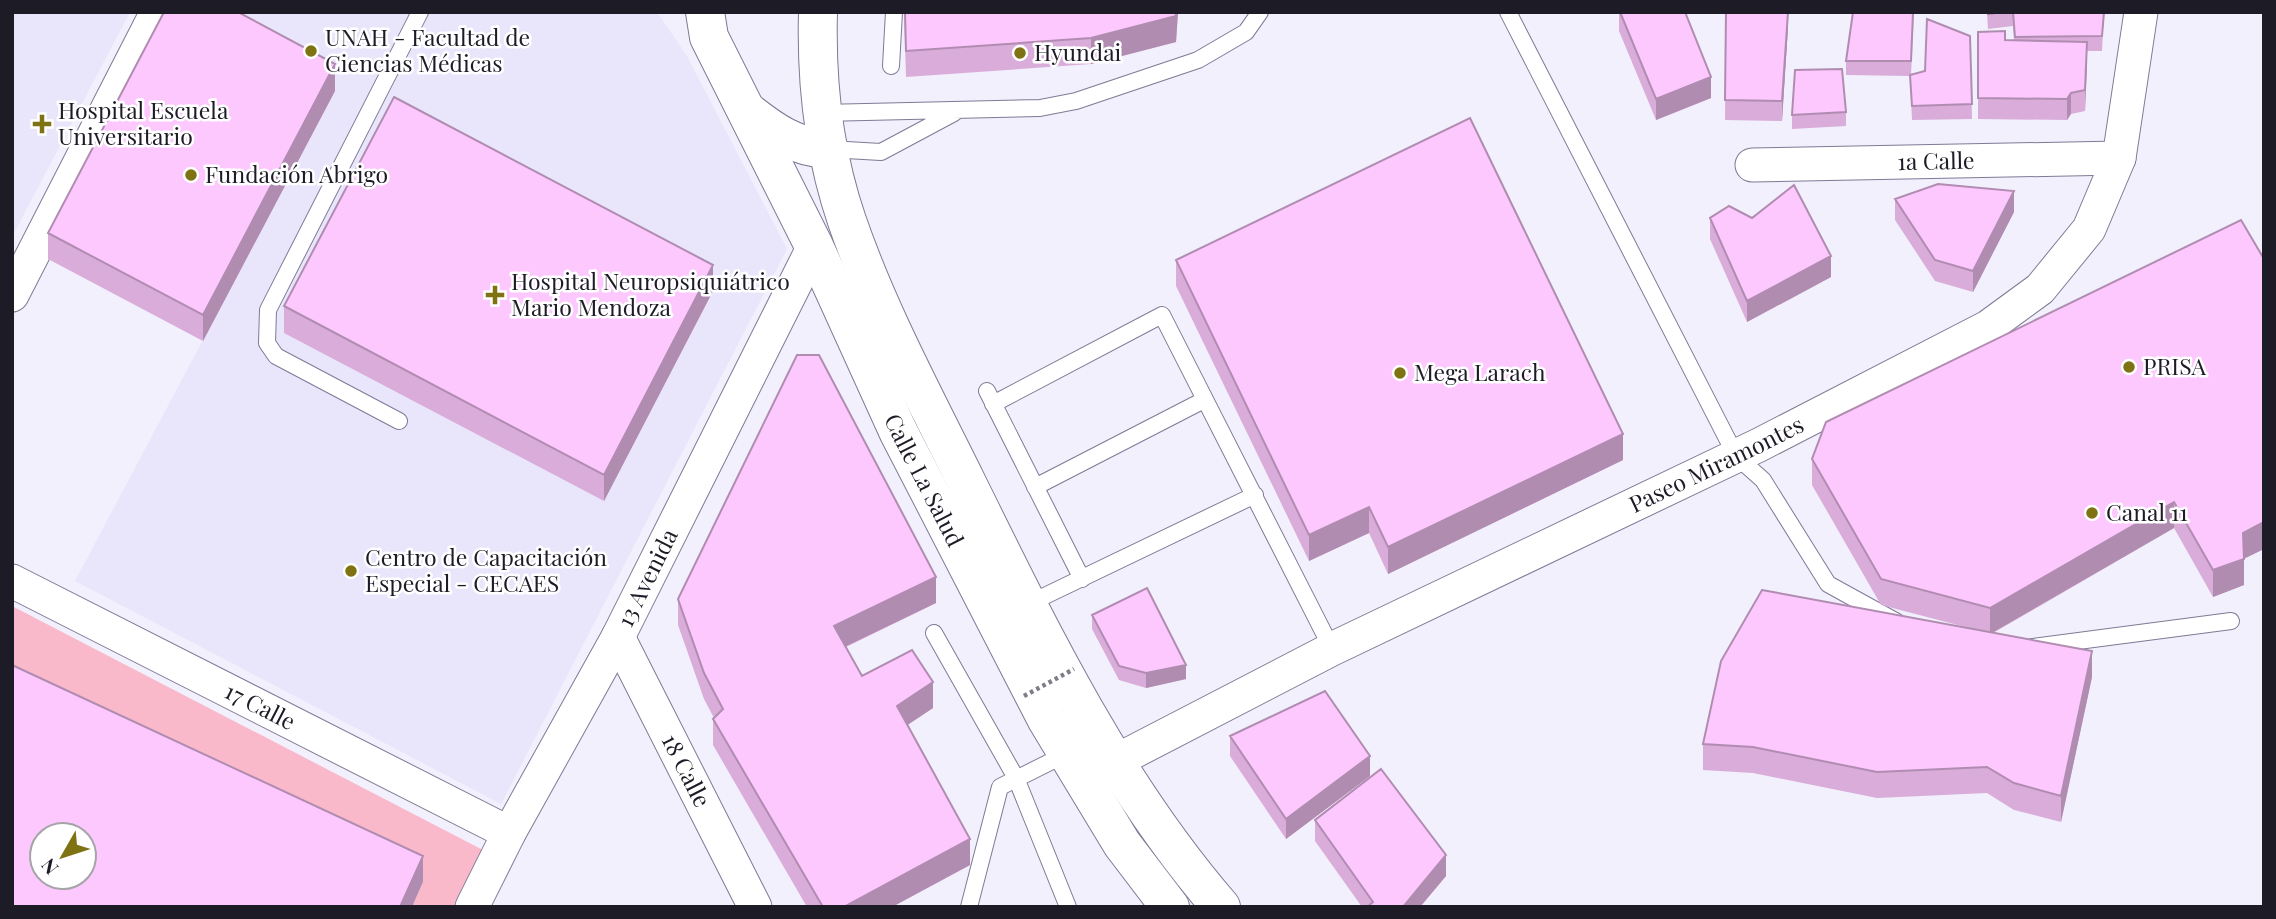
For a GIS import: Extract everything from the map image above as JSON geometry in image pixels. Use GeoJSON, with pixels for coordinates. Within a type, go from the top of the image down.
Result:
{"type":"FeatureCollection","features":[{"type":"Feature","properties":{"kind":"main road","name":"Calle La Salud"},"geometry":{"type":"LineString","coordinates":[[818,12],[816,66],[825,131],[846,220],[897,341],[1028,604],[1114,762],[1160,831],[1221,907]]}},
{"type":"Feature","properties":{"kind":"main road","name":"Calle La Salud"},"geometry":{"type":"LineString","coordinates":[[707,25],[745,110],[814,246],[898,431],[1066,754],[1122,844],[1171,907]]}},
{"type":"Feature","properties":{"kind":"main road"},"geometry":{"type":"LineString","coordinates":[[745,110],[781,136],[814,148],[825,131]]}},
{"type":"Feature","properties":{"kind":"street"},"geometry":{"type":"LineString","coordinates":[[12,295],[158,12]]}},
{"type":"Feature","properties":{"kind":"street","name":"Paseo Miramontes"},"geometry":{"type":"LineString","coordinates":[[1114,762],[1332,649],[1736,456],[1988,327],[2040,289],[2089,229],[2119,159],[2141,12]]}},
{"type":"Feature","properties":{"kind":"street","name":"1a Calle"},"geometry":{"type":"LineString","coordinates":[[1752,165],[2119,159]]}},
{"type":"Feature","properties":{"kind":"street","name":"13 Avenida"},"geometry":{"type":"LineString","coordinates":[[472,907],[509,833],[618,637],[814,246]]}},
{"type":"Feature","properties":{"kind":"street","name":"17 Calle"},"geometry":{"type":"LineString","coordinates":[[12,581],[509,833]]}},
{"type":"Feature","properties":{"kind":"street","name":"18 Calle"},"geometry":{"type":"LineString","coordinates":[[618,637],[755,907]]}},
{"type":"Feature","properties":{"kind":"lane"},"geometry":{"type":"LineString","coordinates":[[399,421],[276,356],[267,344],[268,310],[420,12]]}},
{"type":"Feature","properties":{"kind":"lane"},"geometry":{"type":"LineString","coordinates":[[891,66],[894,12]]}},
{"type":"Feature","properties":{"kind":"lane"},"geometry":{"type":"LineString","coordinates":[[825,131],[956,111],[1040,108],[1115,89],[1198,60],[1246,32],[1261,12]]}},
{"type":"Feature","properties":{"kind":"lane"},"geometry":{"type":"LineString","coordinates":[[1508,12],[1736,456],[1763,480],[1828,584],[1913,630]]}},
{"type":"Feature","properties":{"kind":"lane"},"geometry":{"type":"LineString","coordinates":[[825,131],[881,152],[956,111]]}},
{"type":"Feature","properties":{"kind":"lane"},"geometry":{"type":"LineString","coordinates":[[1082,579],[990,398],[1162,315],[1332,649]]}},
{"type":"Feature","properties":{"kind":"lane"},"geometry":{"type":"LineString","coordinates":[[1035,487],[1204,400]]}},
{"type":"Feature","properties":{"kind":"lane"},"geometry":{"type":"LineString","coordinates":[[1028,604],[1255,495]]}},
{"type":"Feature","properties":{"kind":"lane"},"geometry":{"type":"LineString","coordinates":[[2016,649],[2231,621]]}},
{"type":"Feature","properties":{"kind":"lane"},"geometry":{"type":"LineString","coordinates":[[934,633],[1016,778],[1068,907]]}},
{"type":"Feature","properties":{"kind":"lane"},"geometry":{"type":"LineString","coordinates":[[969,907],[1000,787],[1066,754]]}},
{"type":"Feature","properties":{"kind":"path"},"geometry":{"type":"LineString","coordinates":[[1024,696],[1074,669]]}},
{"type":"Feature","properties":{"kind":"shaded area","name":"Hospital Escuela Universitario"},"geometry":{"type":"Polygon","coordinates":[[[12,12],[130,12],[12,237],[12,12]]]}},
{"type":"Feature","properties":{"kind":"shaded area"},"geometry":{"type":"Polygon","coordinates":[[[189,12],[657,12],[687,56],[787,249],[501,804],[75,581],[335,91],[189,12]]]}},
{"type":"Feature","properties":{"kind":"shaded area"},"geometry":{"type":"Polygon","coordinates":[[[12,606],[483,850],[454,907],[412,907],[423,882],[12,691],[12,606]]]}},
{"type":"Feature","properties":{"kind":"building","name":"Fundación Abrigo"},"geometry":{"type":"Polygon","coordinates":[[[164,12],[238,12],[335,64],[203,315],[48,233],[164,12]]]}},
{"type":"Feature","properties":{"kind":"building"},"geometry":{"type":"Polygon","coordinates":[[[905,12],[1176,12],[1176,16],[1091,38],[906,51],[905,12]]]}},
{"type":"Feature","properties":{"kind":"building"},"geometry":{"type":"Polygon","coordinates":[[[1620,12],[1685,12],[1711,77],[1656,99],[1620,12]]]}},
{"type":"Feature","properties":{"kind":"building"},"geometry":{"type":"Polygon","coordinates":[[[1726,12],[1788,12],[1782,101],[1725,100],[1726,12]]]}},
{"type":"Feature","properties":{"kind":"building"},"geometry":{"type":"Polygon","coordinates":[[[1853,12],[1913,12],[1911,61],[1846,61],[1853,12]]]}},
{"type":"Feature","properties":{"kind":"building"},"geometry":{"type":"Polygon","coordinates":[[[2013,12],[2104,12],[2102,36],[2015,37],[2013,12]]]}},
{"type":"Feature","properties":{"kind":"building"},"geometry":{"type":"Polygon","coordinates":[[[1927,19],[1970,36],[1972,104],[1912,106],[1910,75],[1925,71],[1927,19]]]}},
{"type":"Feature","properties":{"kind":"building"},"geometry":{"type":"Polygon","coordinates":[[[2005,31],[2005,40],[2087,42],[2085,90],[2071,93],[2067,99],[1978,98],[1978,32],[2005,31]]]}},
{"type":"Feature","properties":{"kind":"building"},"geometry":{"type":"Polygon","coordinates":[[[1842,69],[1846,112],[1792,115],[1795,70],[1842,69]]]}},
{"type":"Feature","properties":{"kind":"building"},"geometry":{"type":"Polygon","coordinates":[[[394,97],[713,265],[604,475],[284,306],[394,97]]]}},
{"type":"Feature","properties":{"kind":"building","name":"Mega Larach"},"geometry":{"type":"Polygon","coordinates":[[[1470,118],[1623,434],[1388,547],[1369,507],[1309,535],[1176,260],[1470,118]]]}},
{"type":"Feature","properties":{"kind":"building"},"geometry":{"type":"Polygon","coordinates":[[[1938,184],[2014,191],[1973,271],[1935,260],[1895,199],[1938,184]]]}},
{"type":"Feature","properties":{"kind":"building"},"geometry":{"type":"Polygon","coordinates":[[[1794,185],[1831,256],[1747,301],[1710,218],[1729,206],[1752,218],[1794,185]]]}},
{"type":"Feature","properties":{"kind":"building","name":"PRISA"},"geometry":{"type":"Polygon","coordinates":[[[2241,220],[2264,259],[2264,522],[2243,533],[2244,559],[2213,570],[2174,502],[1990,608],[1881,579],[1812,459],[1826,422],[2241,220]]]}},
{"type":"Feature","properties":{"kind":"building"},"geometry":{"type":"Polygon","coordinates":[[[797,355],[819,355],[936,577],[834,626],[862,676],[912,650],[933,682],[897,706],[970,839],[844,907],[823,907],[713,719],[723,709],[704,673],[678,599],[797,355]]]}},
{"type":"Feature","properties":{"kind":"building"},"geometry":{"type":"Polygon","coordinates":[[[1147,588],[1186,665],[1146,673],[1119,666],[1092,615],[1147,588]]]}},
{"type":"Feature","properties":{"kind":"building"},"geometry":{"type":"Polygon","coordinates":[[[1762,590],[2092,651],[2061,796],[2014,783],[1987,767],[1877,772],[1753,747],[1703,744],[1721,661],[1762,590]]]}},
{"type":"Feature","properties":{"kind":"building"},"geometry":{"type":"Polygon","coordinates":[[[12,665],[423,856],[400,907],[12,907],[12,665]]]}},
{"type":"Feature","properties":{"kind":"building"},"geometry":{"type":"Polygon","coordinates":[[[1325,691],[1370,756],[1286,819],[1230,736],[1325,691]]]}},
{"type":"Feature","properties":{"kind":"building"},"geometry":{"type":"Polygon","coordinates":[[[1381,769],[1446,855],[1403,907],[1367,907],[1373,902],[1315,820],[1381,769]]]}},
{"type":"Feature","properties":{"kind":"place","name":"UNAH - Facultad de Ciencias Médicas"},"geometry":{"type":"Point","coordinates":[311,51]}},
{"type":"Feature","properties":{"kind":"place","name":"Hyundai"},"geometry":{"type":"Point","coordinates":[1020,53]}},
{"type":"Feature","properties":{"kind":"place","name":"Hospital Escuela Universitario"},"geometry":{"type":"Point","coordinates":[42,124]}},
{"type":"Feature","properties":{"kind":"place","name":"Fundación Abrigo"},"geometry":{"type":"Point","coordinates":[191,175]}},
{"type":"Feature","properties":{"kind":"place","name":"Hospital Neuropsiquiátrico Mario Mendoza"},"geometry":{"type":"Point","coordinates":[495,295]}},
{"type":"Feature","properties":{"kind":"place","name":"PRISA"},"geometry":{"type":"Point","coordinates":[2129,367]}},
{"type":"Feature","properties":{"kind":"place","name":"Mega Larach"},"geometry":{"type":"Point","coordinates":[1400,373]}},
{"type":"Feature","properties":{"kind":"place","name":"Canal 11"},"geometry":{"type":"Point","coordinates":[2092,513]}},
{"type":"Feature","properties":{"kind":"place","name":"Centro de Capacitación Especial - CECAES"},"geometry":{"type":"Point","coordinates":[351,571]}}]}
